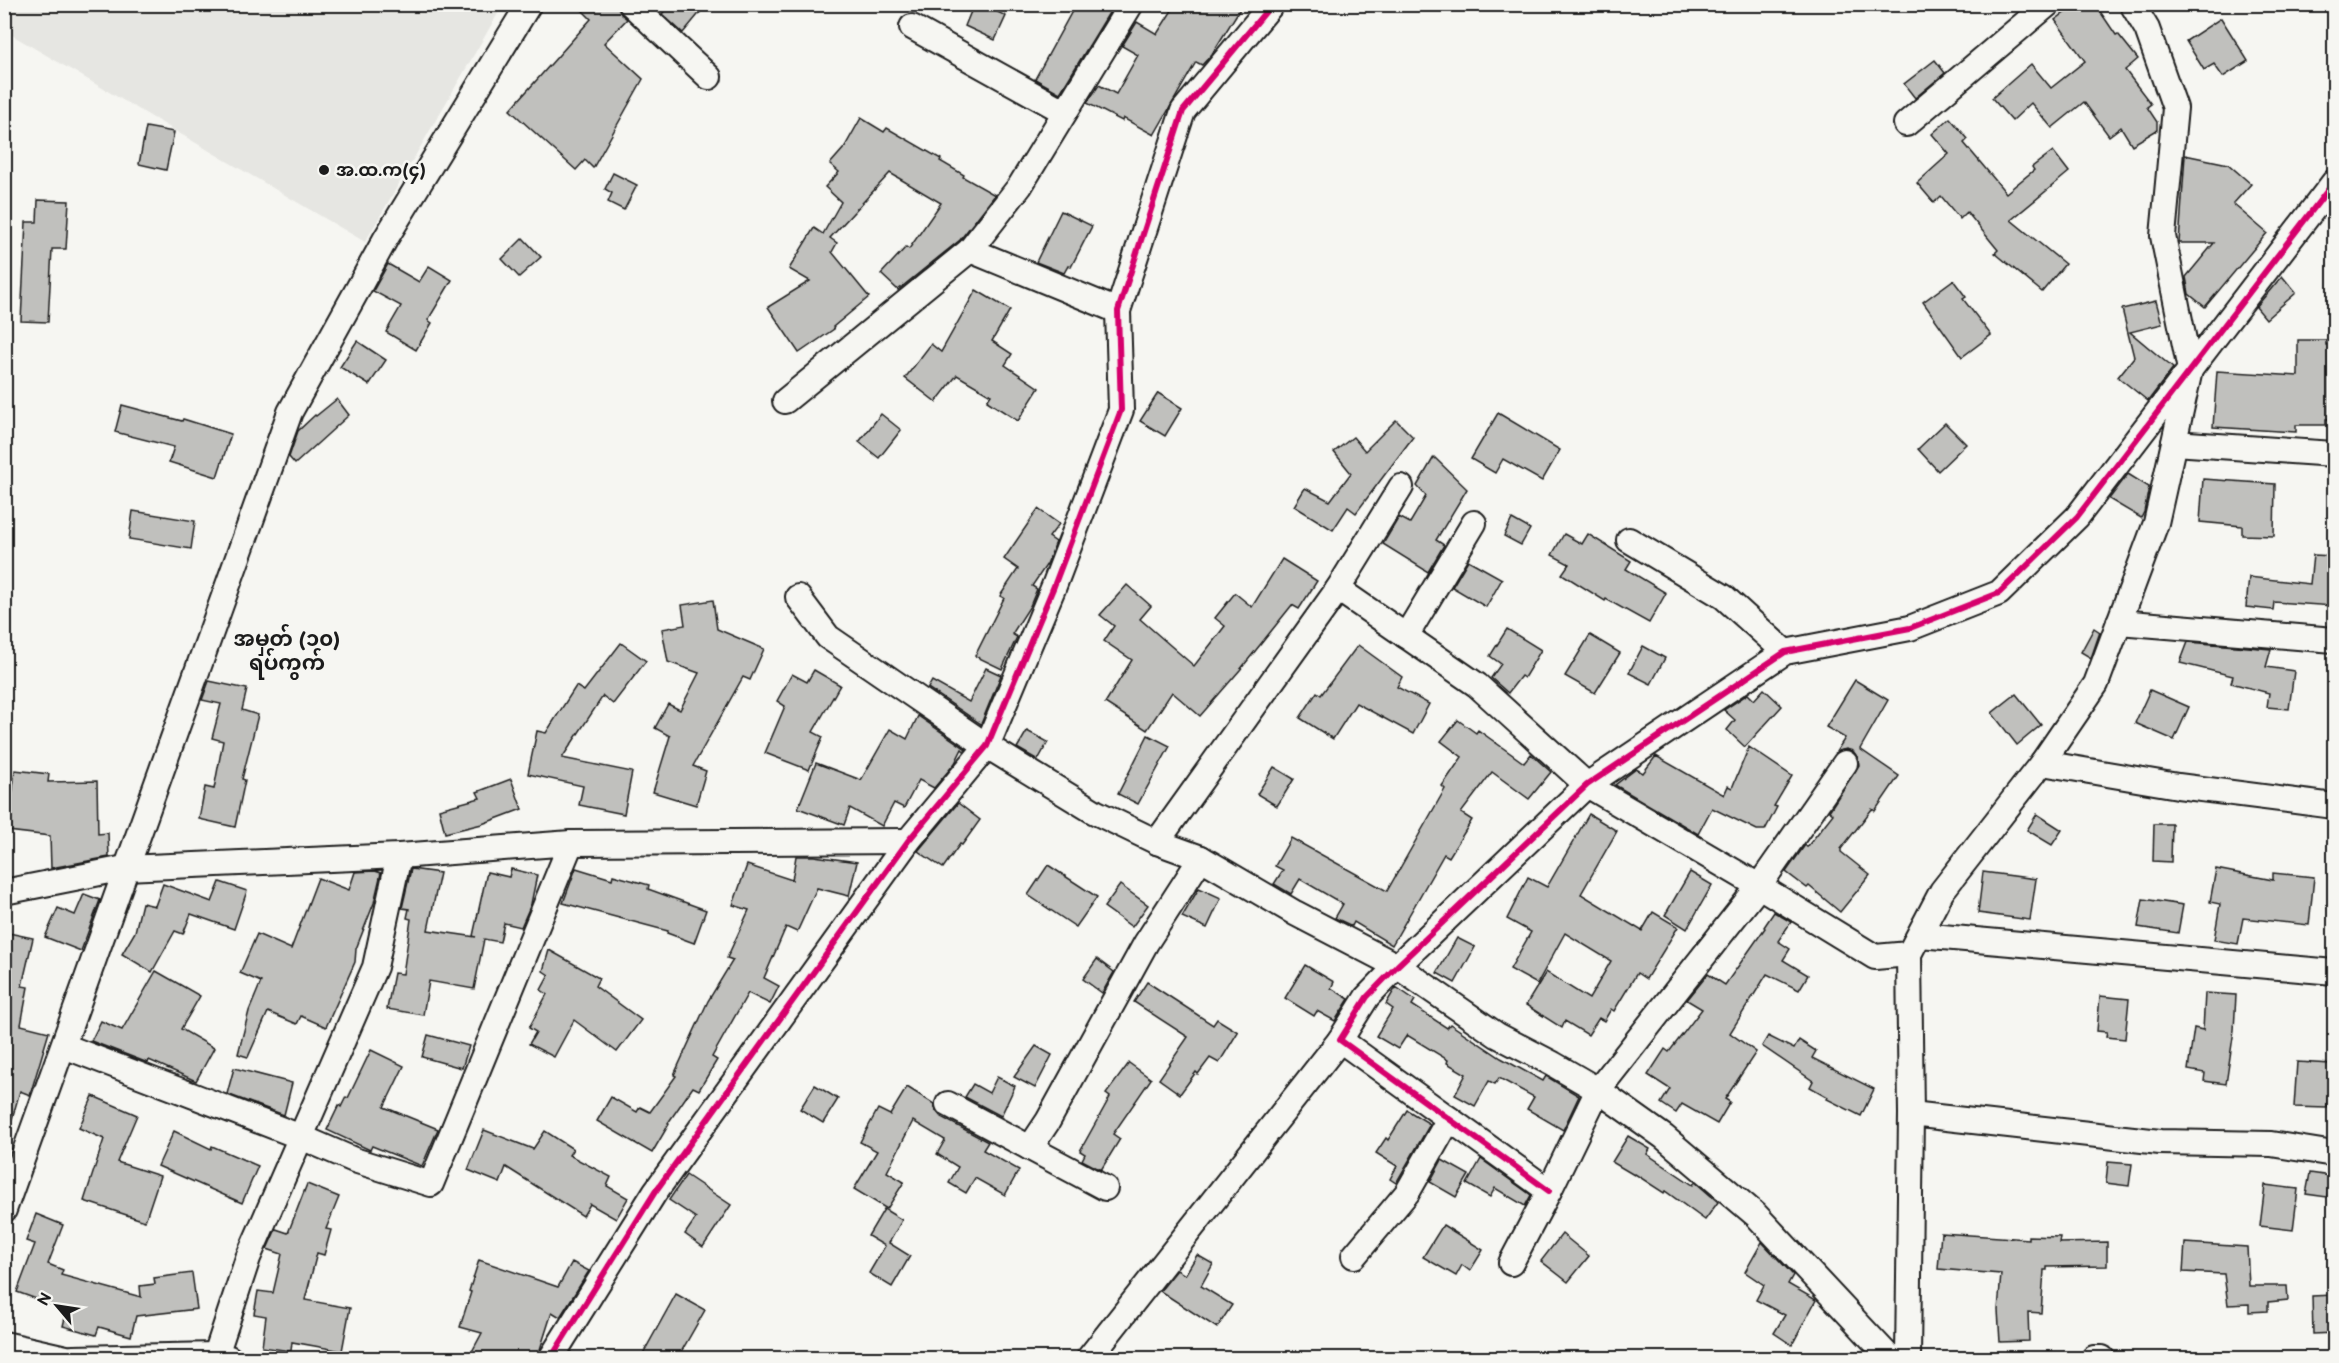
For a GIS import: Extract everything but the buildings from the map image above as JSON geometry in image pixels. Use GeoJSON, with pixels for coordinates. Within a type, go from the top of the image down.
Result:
{"type":"FeatureCollection","features":[{"type":"Feature","properties":{"kind":"street"},"geometry":{"type":"LineString","coordinates":[[4,1210],[290,412],[386,238],[529,4]]}},
{"type":"Feature","properties":{"kind":"street"},"geometry":{"type":"LineString","coordinates":[[631,4],[710,77]]}},
{"type":"Feature","properties":{"kind":"street"},"geometry":{"type":"LineString","coordinates":[[785,401],[970,250],[1020,186],[1131,4]]}},
{"type":"Feature","properties":{"kind":"street"},"geometry":{"type":"LineString","coordinates":[[551,1359],[655,1192],[908,841],[987,746],[1054,586],[1121,410],[1118,311],[1183,111],[1272,4]]}},
{"type":"Feature","properties":{"kind":"street"},"geometry":{"type":"LineString","coordinates":[[1905,124],[2048,4]]}},
{"type":"Feature","properties":{"kind":"street"},"geometry":{"type":"LineString","coordinates":[[1908,1359],[1914,945],[1942,891],[2042,763],[2096,684],[2156,523],[2190,370],[2163,236],[2175,108],[2147,29],[2132,4]]}},
{"type":"Feature","properties":{"kind":"street"},"geometry":{"type":"LineString","coordinates":[[912,27],[1065,112]]}},
{"type":"Feature","properties":{"kind":"street"},"geometry":{"type":"LineString","coordinates":[[1089,1359],[1340,1040],[1367,997],[1587,786],[1785,652],[1910,628],[1999,593],[2077,517],[2334,182]]}},
{"type":"Feature","properties":{"kind":"street"},"geometry":{"type":"LineString","coordinates":[[970,250],[1118,311]]}},
{"type":"Feature","properties":{"kind":"street"},"geometry":{"type":"LineString","coordinates":[[2174,443],[2334,454]]}},
{"type":"Feature","properties":{"kind":"street"},"geometry":{"type":"LineString","coordinates":[[1157,842],[1338,589],[1401,487]]}},
{"type":"Feature","properties":{"kind":"street"},"geometry":{"type":"LineString","coordinates":[[1406,636],[1474,523]]}},
{"type":"Feature","properties":{"kind":"street"},"geometry":{"type":"LineString","coordinates":[[1629,540],[1724,597],[1785,652]]}},
{"type":"Feature","properties":{"kind":"street"},"geometry":{"type":"LineString","coordinates":[[1338,589],[1478,685],[1587,786],[1759,886],[1875,957],[1914,945],[2334,972]]}},
{"type":"Feature","properties":{"kind":"street"},"geometry":{"type":"LineString","coordinates":[[798,597],[828,637],[987,746],[1095,812],[1157,842],[1201,858],[1295,913],[1397,966],[1497,1035],[1598,1090],[1664,1137],[1756,1215],[1890,1359]]}},
{"type":"Feature","properties":{"kind":"street"},"geometry":{"type":"LineString","coordinates":[[2119,622],[2334,640]]}},
{"type":"Feature","properties":{"kind":"street"},"geometry":{"type":"LineString","coordinates":[[1511,1263],[1598,1090],[1759,886],[1845,763]]}},
{"type":"Feature","properties":{"kind":"street"},"geometry":{"type":"LineString","coordinates":[[2042,763],[2178,786],[2334,806]]}},
{"type":"Feature","properties":{"kind":"street"},"geometry":{"type":"LineString","coordinates":[[4,892],[125,868],[399,856],[571,843],[908,841]]}},
{"type":"Feature","properties":{"kind":"street"},"geometry":{"type":"LineString","coordinates":[[64,1046],[301,1137],[354,1160],[431,1184],[571,843]]}},
{"type":"Feature","properties":{"kind":"street"},"geometry":{"type":"LineString","coordinates":[[73,1359],[220,1357],[248,1258],[375,967],[399,856]]}},
{"type":"Feature","properties":{"kind":"street"},"geometry":{"type":"LineString","coordinates":[[1030,1148],[1048,1121],[1146,944],[1201,858]]}},
{"type":"Feature","properties":{"kind":"street"},"geometry":{"type":"LineString","coordinates":[[1340,1040],[1549,1191]]}},
{"type":"Feature","properties":{"kind":"street"},"geometry":{"type":"LineString","coordinates":[[948,1104],[1105,1188]]}},
{"type":"Feature","properties":{"kind":"street"},"geometry":{"type":"LineString","coordinates":[[1911,1114],[2160,1142],[2271,1144],[2334,1154]]}},
{"type":"Feature","properties":{"kind":"street"},"geometry":{"type":"LineString","coordinates":[[1354,1256],[1407,1193],[1449,1119]]}},
{"type":"Feature","properties":{"kind":"street"},"geometry":{"type":"LineString","coordinates":[[4,1344],[66,1359]]}},
{"type":"Feature","properties":{"kind":"street"},"geometry":{"type":"LineString","coordinates":[[2096,1358],[2102,1359]]}},
{"type":"Feature","properties":{"kind":"shaded area","name":"အ.ထ.က(၄)"},"geometry":{"type":"Polygon","coordinates":[[[5,4],[503,5],[365,242],[5,31],[5,4]]]}},
{"type":"Feature","properties":{"kind":"cycle path"},"geometry":{"type":"LineString","coordinates":[[551,1358],[655,1192],[908,841],[987,746],[1054,586],[1121,410],[1118,311],[1183,111],[1272,4]]}},
{"type":"Feature","properties":{"kind":"cycle path"},"geometry":{"type":"LineString","coordinates":[[1549,1191],[1340,1040],[1367,997],[1587,785],[1785,652],[1910,628],[1999,593],[2077,517],[2334,182]]}},
{"type":"Feature","properties":{"kind":"place","name":"အ.ထ.က(၄)"},"geometry":{"type":"Point","coordinates":[324,170]}},
{"type":"Feature","properties":{"kind":"district","name":"အမှတ် (၁၀) ရပ်ကွက်"},"geometry":{"type":"Point","coordinates":[287,651]}}]}
